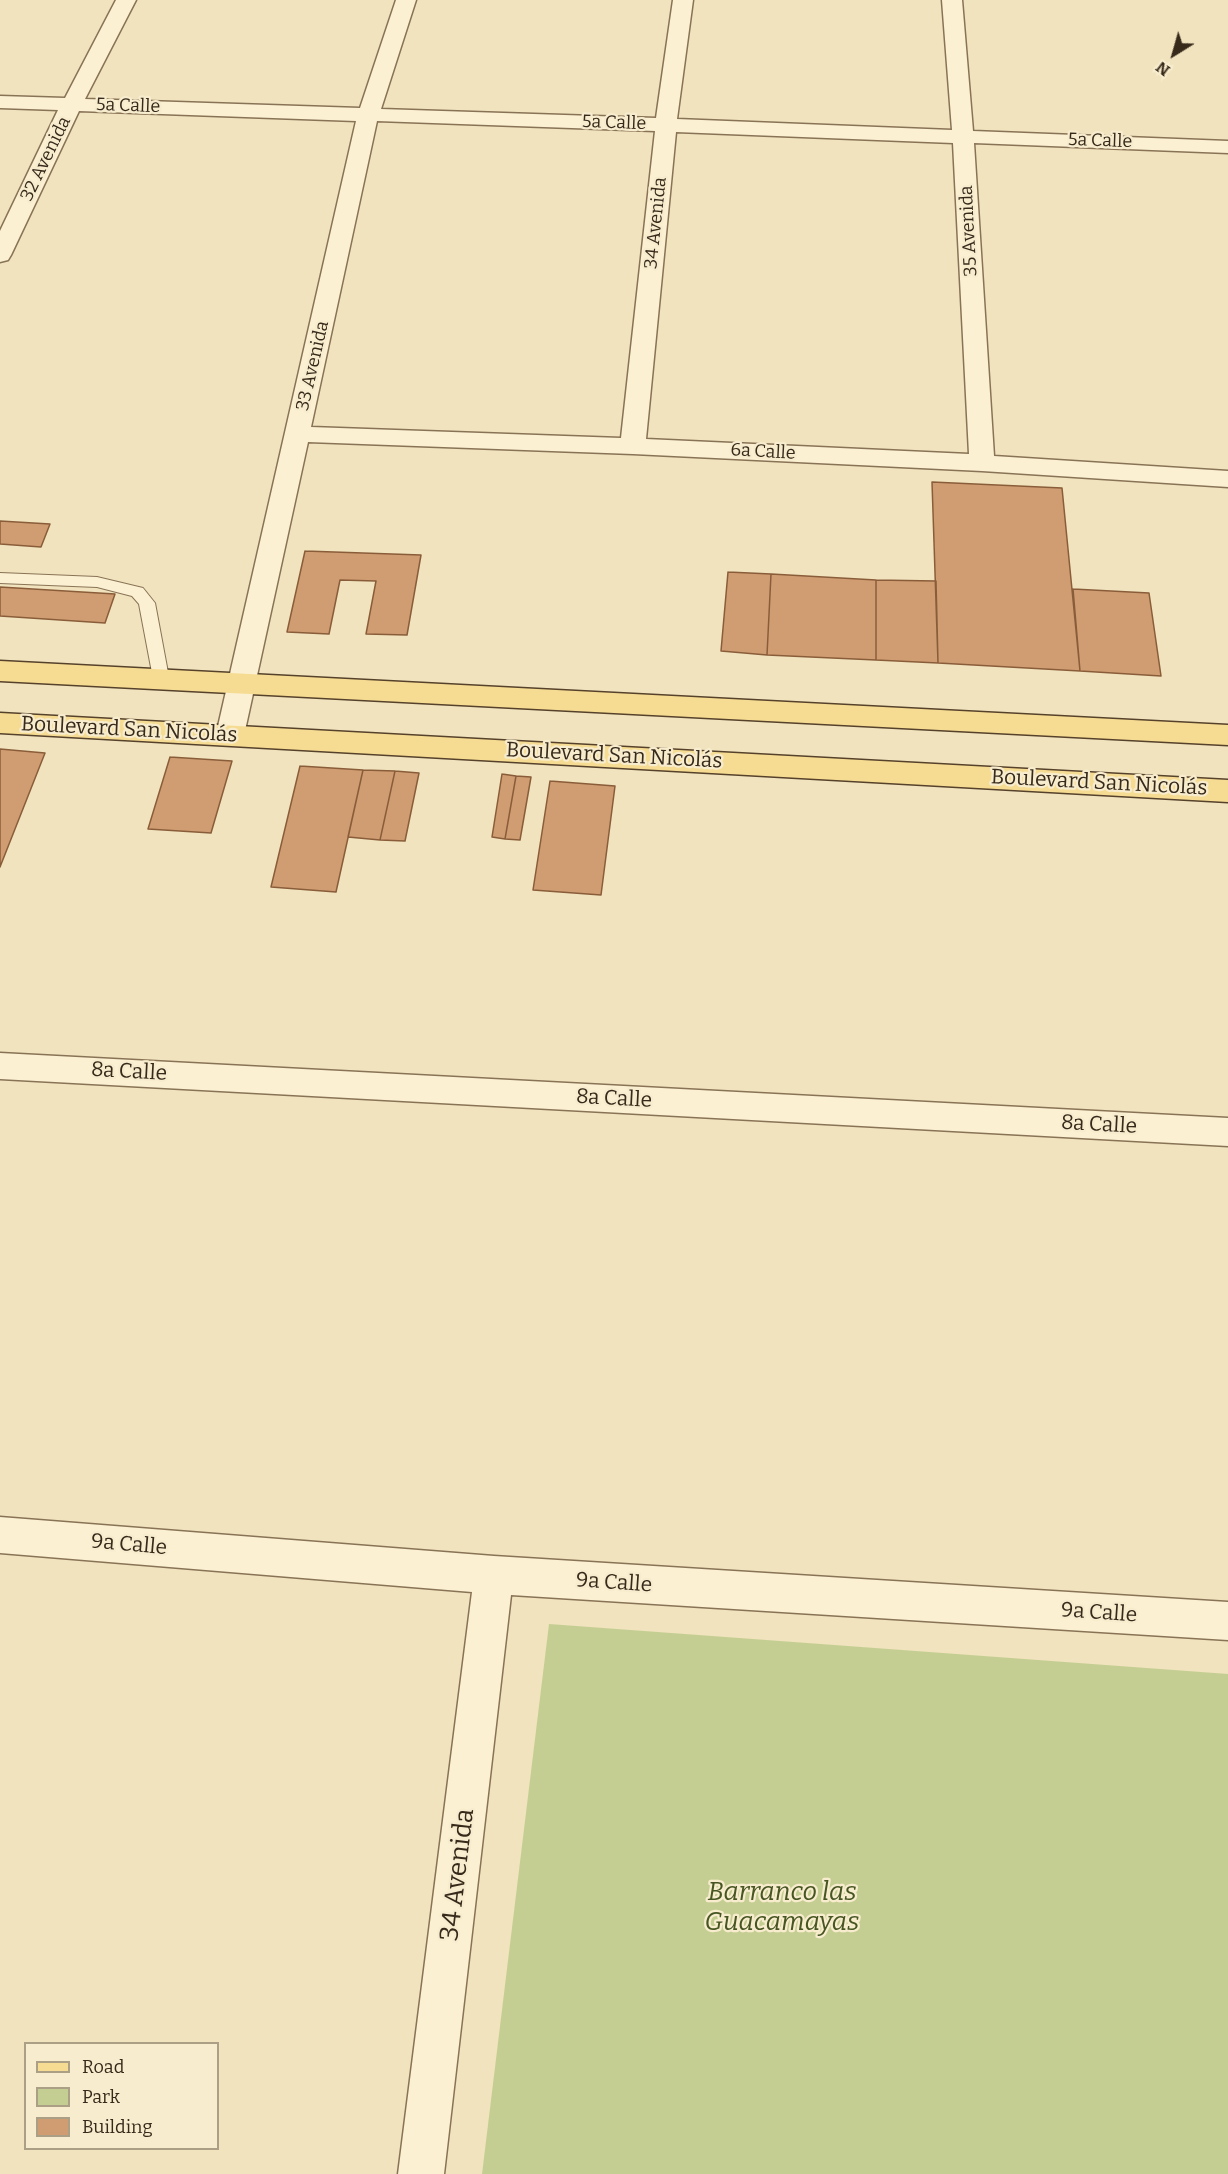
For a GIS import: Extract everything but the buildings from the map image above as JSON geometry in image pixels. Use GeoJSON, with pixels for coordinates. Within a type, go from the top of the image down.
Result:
{"type":"FeatureCollection","features":[{"type":"Feature","properties":{"kind":"main road"},"geometry":{"type":"LineString","coordinates":[[0,671],[1228,735]]}},
{"type":"Feature","properties":{"kind":"main road","name":"Boulevard San Nicolás"},"geometry":{"type":"LineString","coordinates":[[0,723],[1228,791]]}},
{"type":"Feature","properties":{"kind":"street","name":"32 Avenida"},"geometry":{"type":"LineString","coordinates":[[0,255],[72,104],[126,0]]}},
{"type":"Feature","properties":{"kind":"street","name":"33 Avenida"},"geometry":{"type":"LineString","coordinates":[[230,735],[368,116],[406,0]]}},
{"type":"Feature","properties":{"kind":"street","name":"34 Avenida"},"geometry":{"type":"LineString","coordinates":[[633,446],[666,124],[683,0]]}},
{"type":"Feature","properties":{"kind":"street","name":"35 Avenida"},"geometry":{"type":"LineString","coordinates":[[952,0],[963,136],[982,463]]}},
{"type":"Feature","properties":{"kind":"street","name":"5a Calle"},"geometry":{"type":"LineString","coordinates":[[0,102],[368,116],[666,124],[1228,147]]}},
{"type":"Feature","properties":{"kind":"street","name":"6a Calle"},"geometry":{"type":"LineString","coordinates":[[298,434],[633,446],[982,463],[1228,479]]}},
{"type":"Feature","properties":{"kind":"street","name":"8a Calle"},"geometry":{"type":"LineString","coordinates":[[0,1066],[1228,1132]]}},
{"type":"Feature","properties":{"kind":"street","name":"9a Calle"},"geometry":{"type":"LineString","coordinates":[[0,1535],[494,1575],[1228,1621]]}},
{"type":"Feature","properties":{"kind":"street","name":"34 Avenida"},"geometry":{"type":"LineString","coordinates":[[421,2174],[494,1575]]}},
{"type":"Feature","properties":{"kind":"lane"},"geometry":{"type":"LineString","coordinates":[[0,578],[97,582],[137,592],[147,603],[162,678]]}},
{"type":"Feature","properties":{"kind":"green space","name":"Barranco las Guacamayas"},"geometry":{"type":"Polygon","coordinates":[[[549,1624],[1228,1674],[1228,2174],[482,2174],[549,1624]]]}}]}
